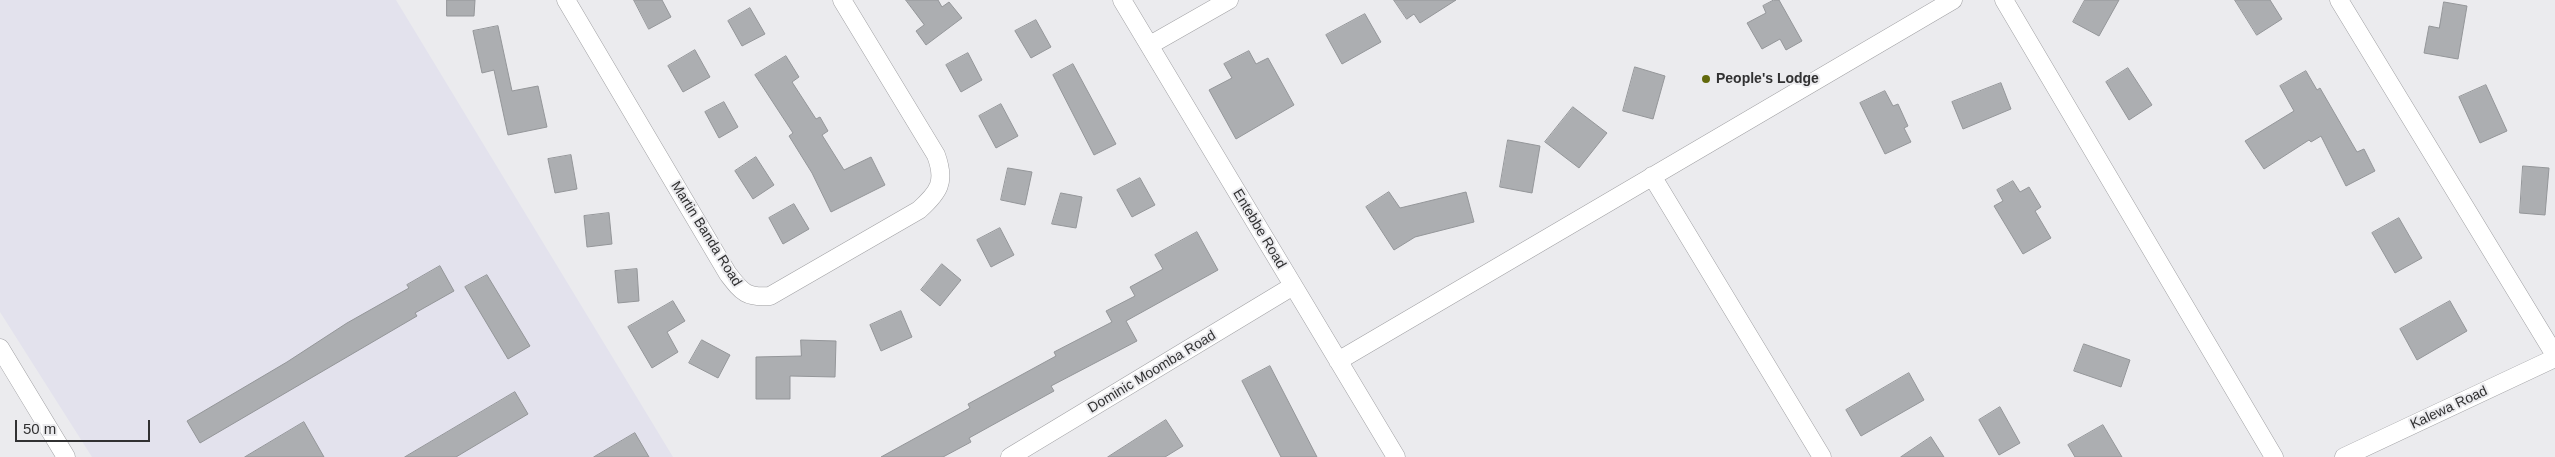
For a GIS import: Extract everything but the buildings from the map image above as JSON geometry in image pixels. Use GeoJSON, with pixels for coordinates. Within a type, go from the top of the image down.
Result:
{"type":"FeatureCollection","features":[{"type":"Feature","properties":{"kind":"street","name":"Martin Banda Road"},"geometry":{"type":"LineString","coordinates":[[566,0],[728,274],[740,290],[754,297],[770,296],[919,210],[932,198],[940,184],[942,170],[936,154],[842,0]]}},
{"type":"Feature","properties":{"kind":"street","name":"Entebbe Road"},"geometry":{"type":"LineString","coordinates":[[1122,0],[1396,457]]}},
{"type":"Feature","properties":{"kind":"street"},"geometry":{"type":"LineString","coordinates":[[1150,45],[1229,0]]}},
{"type":"Feature","properties":{"kind":"street"},"geometry":{"type":"LineString","coordinates":[[1338,361],[1953,0]]}},
{"type":"Feature","properties":{"kind":"street"},"geometry":{"type":"LineString","coordinates":[[2004,0],[2274,457]]}},
{"type":"Feature","properties":{"kind":"street"},"geometry":{"type":"LineString","coordinates":[[2339,0],[2555,356]]}},
{"type":"Feature","properties":{"kind":"street"},"geometry":{"type":"LineString","coordinates":[[1652,176],[1822,457]]}},
{"type":"Feature","properties":{"kind":"street","name":"Dominic Moomba Road"},"geometry":{"type":"LineString","coordinates":[[1010,457],[1293,286]]}},
{"type":"Feature","properties":{"kind":"street"},"geometry":{"type":"LineString","coordinates":[[0,348],[66,457]]}},
{"type":"Feature","properties":{"kind":"street","name":"Kalewa Road"},"geometry":{"type":"LineString","coordinates":[[2344,457],[2555,356]]}},
{"type":"Feature","properties":{"kind":"shaded area"},"geometry":{"type":"Polygon","coordinates":[[[0,0],[396,0],[673,457],[92,457],[0,312],[0,0]]]}},
{"type":"Feature","properties":{"kind":"place","name":"People's Lodge"},"geometry":{"type":"Point","coordinates":[1706,79]}}]}
